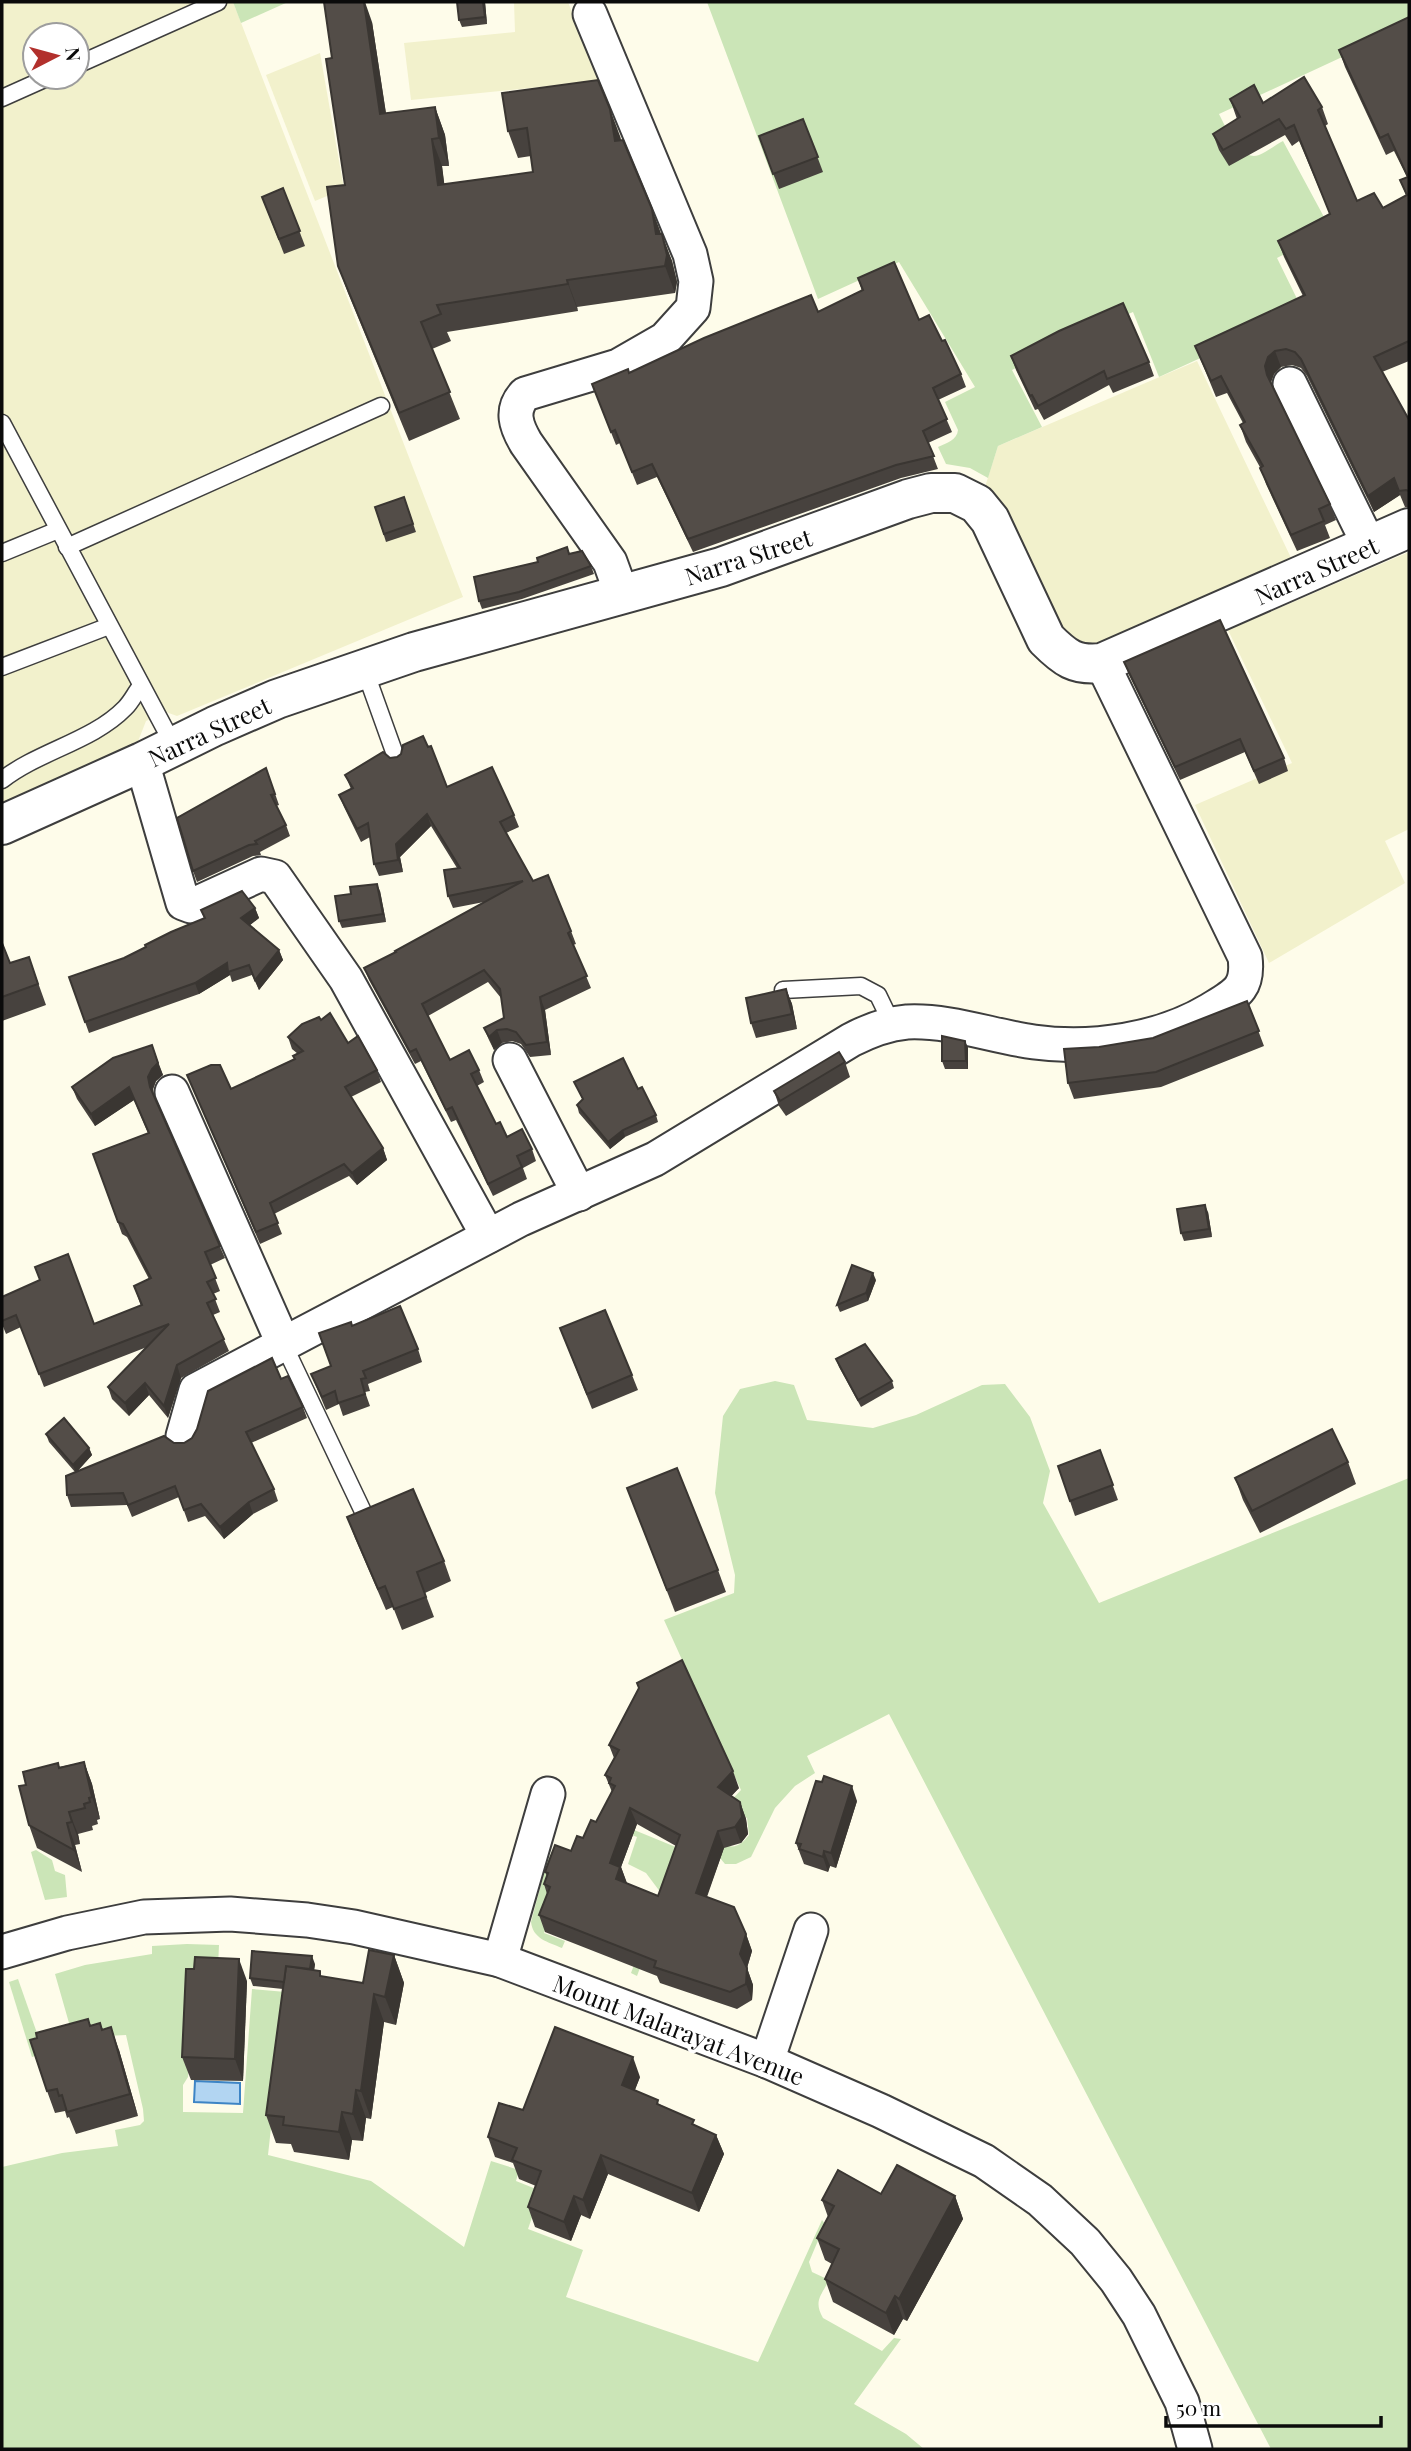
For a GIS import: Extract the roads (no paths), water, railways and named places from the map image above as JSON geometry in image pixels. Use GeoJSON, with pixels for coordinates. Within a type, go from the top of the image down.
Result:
{"type":"FeatureCollection","features":[{"type":"Feature","properties":{"kind":"street"},"geometry":{"type":"LineString","coordinates":[[590,14],[690,254],[696,281],[693,308],[664,338],[618,366],[525,394],[518,401],[516,421],[526,443],[610,562],[622,595]]}},
{"type":"Feature","properties":{"kind":"street"},"geometry":{"type":"LineString","coordinates":[[1290,384],[1370,547]]}},
{"type":"Feature","properties":{"kind":"street","name":"Narra Street"},"geometry":{"type":"LineString","coordinates":[[2,825],[277,699],[364,668],[721,567],[931,493],[955,493],[977,504],[990,520],[1046,639],[1072,661],[1086,665],[1102,663],[1409,528]]}},
{"type":"Feature","properties":{"kind":"street"},"geometry":{"type":"LineString","coordinates":[[183,1436],[196,1390],[488,1236],[655,1159],[874,1028],[892,1024],[935,1023],[1033,1042],[1106,1042],[1140,1037],[1190,1022],[1242,987],[1247,974],[1245,957],[1102,663]]}},
{"type":"Feature","properties":{"kind":"street"},"geometry":{"type":"LineString","coordinates":[[158,754],[183,903],[191,906],[261,874],[275,877],[346,979],[488,1236]]}},
{"type":"Feature","properties":{"kind":"street"},"geometry":{"type":"LineString","coordinates":[[510,1060],[579,1194]]}},
{"type":"Feature","properties":{"kind":"street"},"geometry":{"type":"LineString","coordinates":[[172,1092],[283,1343]]}},
{"type":"Feature","properties":{"kind":"street"},"geometry":{"type":"LineString","coordinates":[[499,1960],[548,1794]]}},
{"type":"Feature","properties":{"kind":"street","name":"Mount Malarayat Avenue"},"geometry":{"type":"LineString","coordinates":[[2,1951],[144,1917],[230,1914],[307,1920],[354,1927],[499,1960],[767,2061],[984,2161],[1040,2200],[1084,2242],[1116,2280],[1139,2315],[1182,2402],[1195,2449]]}},
{"type":"Feature","properties":{"kind":"street"},"geometry":{"type":"LineString","coordinates":[[767,2061],[811,1930]]}},
{"type":"Feature","properties":{"kind":"lane"},"geometry":{"type":"LineString","coordinates":[[91,59],[218,2]]}},
{"type":"Feature","properties":{"kind":"lane"},"geometry":{"type":"LineString","coordinates":[[2,98],[21,90]]}},
{"type":"Feature","properties":{"kind":"lane"},"geometry":{"type":"LineString","coordinates":[[67,547],[381,406]]}},
{"type":"Feature","properties":{"kind":"lane"},"geometry":{"type":"LineString","coordinates":[[2,423],[141,686],[158,754]]}},
{"type":"Feature","properties":{"kind":"lane"},"geometry":{"type":"LineString","coordinates":[[2,552],[58,530]]}},
{"type":"Feature","properties":{"kind":"lane"},"geometry":{"type":"LineString","coordinates":[[2,667],[109,626]]}},
{"type":"Feature","properties":{"kind":"lane"},"geometry":{"type":"LineString","coordinates":[[364,668],[397,760]]}},
{"type":"Feature","properties":{"kind":"lane"},"geometry":{"type":"LineString","coordinates":[[2,780],[26,764],[100,727],[125,708],[141,686]]}},
{"type":"Feature","properties":{"kind":"lane"},"geometry":{"type":"LineString","coordinates":[[783,990],[861,986],[878,995],[892,1024]]}},
{"type":"Feature","properties":{"kind":"lane"},"geometry":{"type":"LineString","coordinates":[[283,1343],[368,1522]]}},
{"type":"Feature","properties":{"kind":"water"},"geometry":{"type":"Polygon","coordinates":[[[195,2081],[240,2083],[240,2104],[194,2102],[195,2081]]]}}]}
